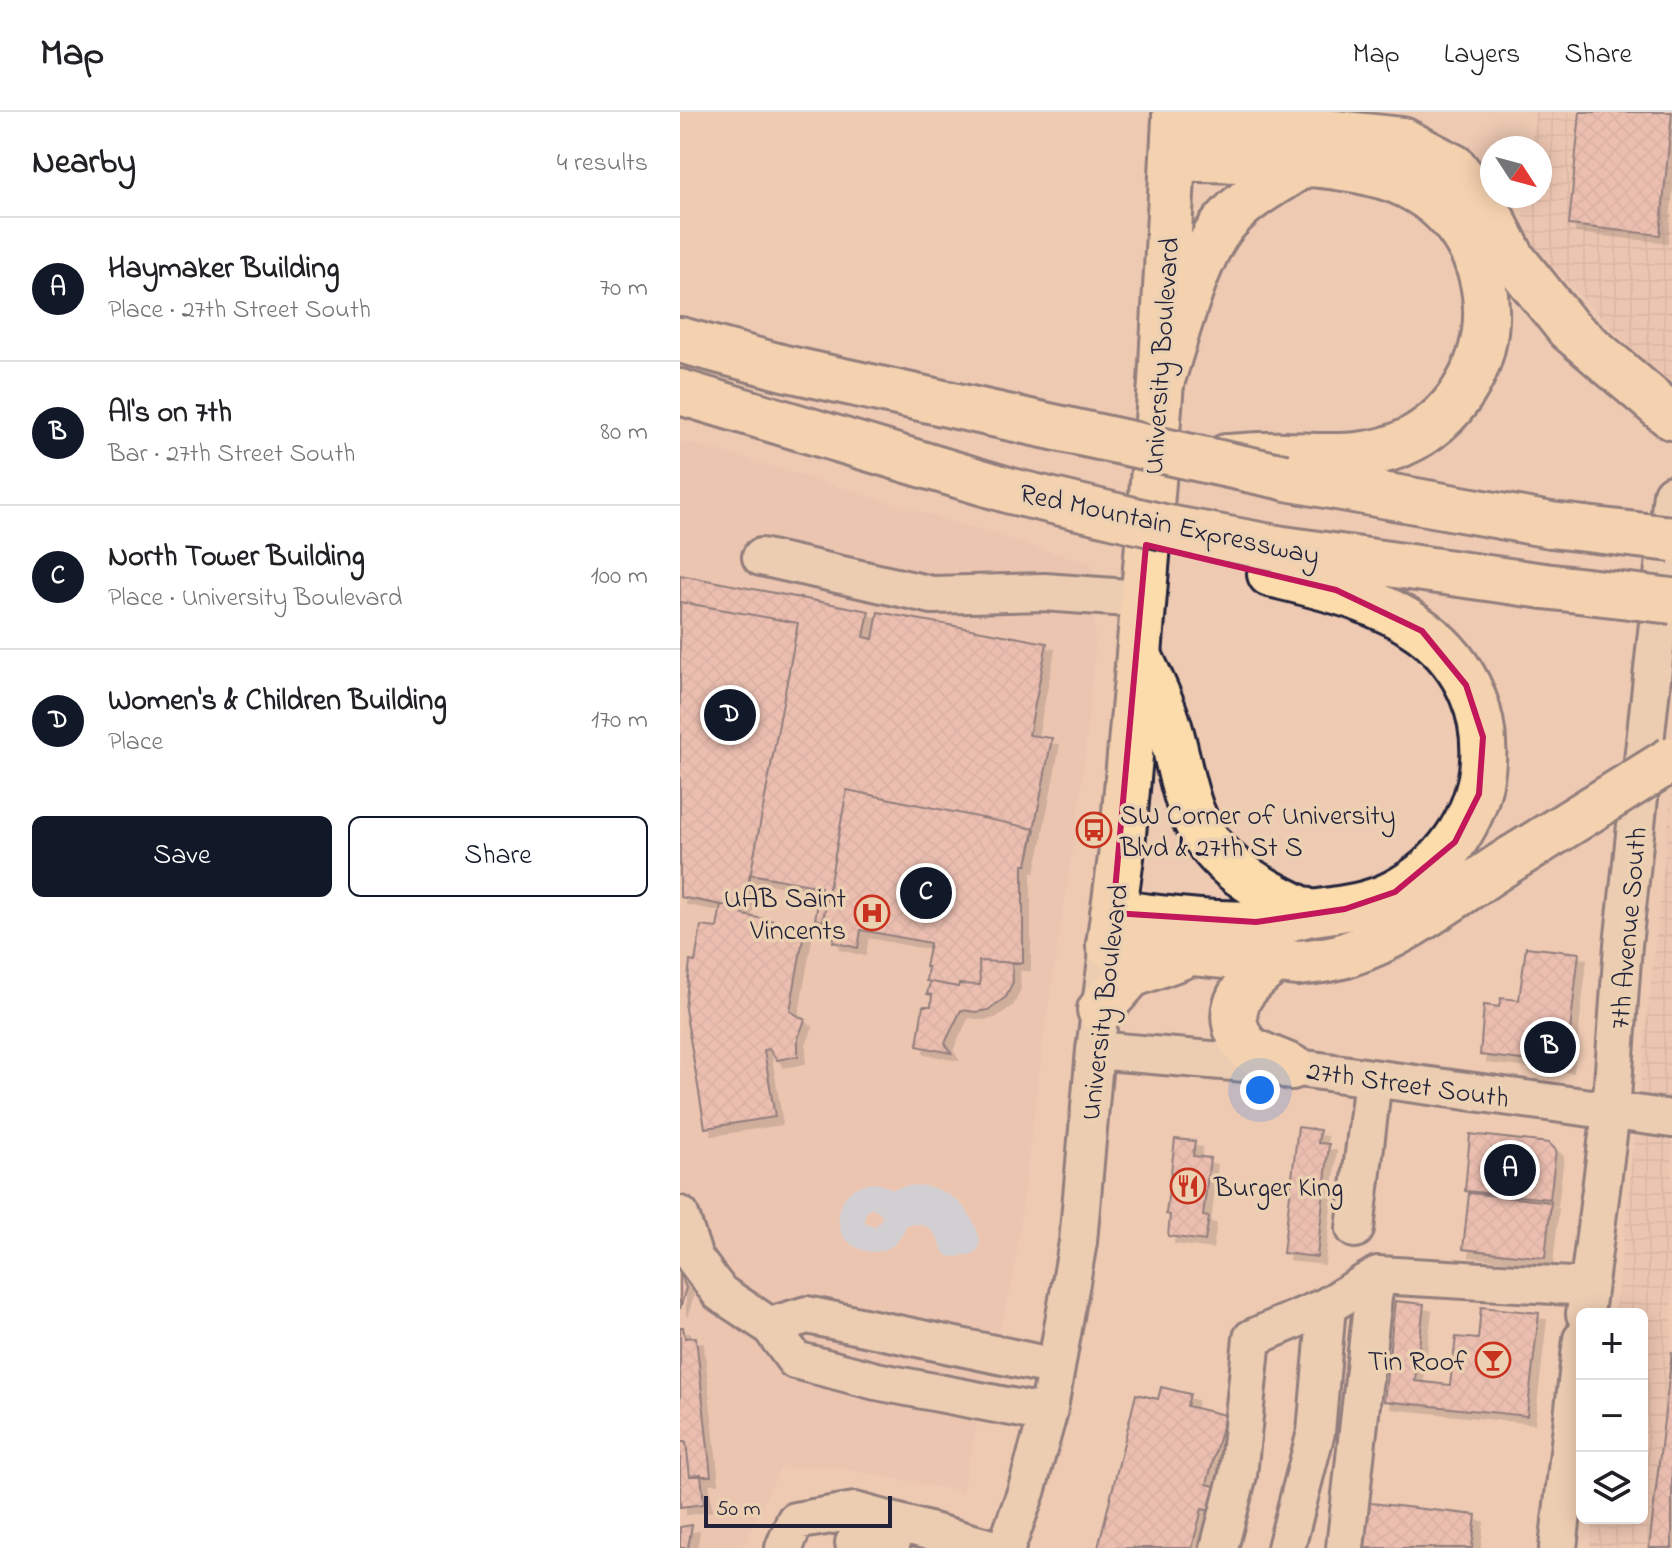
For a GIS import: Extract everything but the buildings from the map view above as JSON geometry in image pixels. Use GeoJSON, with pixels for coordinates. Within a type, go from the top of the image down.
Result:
{"type":"FeatureCollection","features":[{"type":"Feature","properties":{"kind":"main road"},"geometry":{"type":"LineString","coordinates":[[1175,129],[1302,165],[1373,173],[1407,186],[1432,201],[1455,221],[1473,250],[1484,281],[1482,349],[1455,401],[1434,424],[1411,440],[1386,449],[1284,466]]}},
{"type":"Feature","properties":{"kind":"main road"},"geometry":{"type":"LineString","coordinates":[[1175,129],[1402,140],[1454,167],[1486,207],[1513,259],[1569,329],[1672,417]]}},
{"type":"Feature","properties":{"kind":"main road","name":"University Boulevard"},"geometry":{"type":"LineString","coordinates":[[1111,929],[1139,655],[1161,383],[1175,129]]}},
{"type":"Feature","properties":{"kind":"main road"},"geometry":{"type":"LineString","coordinates":[[1161,383],[1206,251],[1227,219],[1253,197],[1302,165]]}},
{"type":"Feature","properties":{"kind":"main road"},"geometry":{"type":"LineString","coordinates":[[680,340],[784,368],[1195,458],[1284,466],[1551,525],[1672,539]]}},
{"type":"Feature","properties":{"kind":"main road"},"geometry":{"type":"LineString","coordinates":[[680,392],[906,459],[925,482],[1273,561],[1401,617],[1422,631],[1450,658],[1478,714],[1485,768],[1469,820],[1455,842],[1425,872],[1395,892],[1345,909],[1283,920],[1111,929]]}},
{"type":"Feature","properties":{"kind":"main road","name":"Red Mountain Expressway"},"geometry":{"type":"LineString","coordinates":[[1273,561],[1672,601]]}},
{"type":"Feature","properties":{"kind":"main road"},"geometry":{"type":"LineString","coordinates":[[1139,655],[1166,717],[1193,814],[1209,843],[1248,880],[1276,898],[1310,913]]}},
{"type":"Feature","properties":{"kind":"main road"},"geometry":{"type":"LineString","coordinates":[[1111,929],[1189,954],[1299,963],[1325,960],[1366,947],[1410,924],[1672,759]]}},
{"type":"Feature","properties":{"kind":"main road"},"geometry":{"type":"LineString","coordinates":[[1097,1030],[1131,975],[1189,954]]}},
{"type":"Feature","properties":{"kind":"main road"},"geometry":{"type":"LineString","coordinates":[[1275,961],[1239,995],[1234,1009],[1235,1023],[1239,1037],[1248,1048],[1291,1067]]}},
{"type":"Feature","properties":{"kind":"street","name":"7th Avenue South"},"geometry":{"type":"LineString","coordinates":[[1586,1301],[1611,1112],[1623,945],[1672,494]]}},
{"type":"Feature","properties":{"kind":"street"},"geometry":{"type":"LineString","coordinates":[[761,557],[932,595],[1044,592],[1142,599]]}},
{"type":"Feature","properties":{"kind":"street","name":"University Boulevard"},"geometry":{"type":"LineString","coordinates":[[1006,1548],[1048,1414],[1078,1242],[1097,1030],[1111,929]]}},
{"type":"Feature","properties":{"kind":"street","name":"27th Street South"},"geometry":{"type":"LineString","coordinates":[[1097,1030],[1291,1067],[1672,1119]]}},
{"type":"Feature","properties":{"kind":"street"},"geometry":{"type":"LineString","coordinates":[[1355,1229],[1373,1079]]}},
{"type":"Feature","properties":{"kind":"street"},"geometry":{"type":"LineString","coordinates":[[680,1215],[694,1258],[720,1293],[770,1326],[795,1360],[876,1381],[1048,1414]]}},
{"type":"Feature","properties":{"kind":"street"},"geometry":{"type":"LineString","coordinates":[[1219,1548],[1238,1475],[1252,1338],[1327,1306],[1378,1275],[1586,1301]]}},
{"type":"Feature","properties":{"kind":"street"},"geometry":{"type":"LineString","coordinates":[[1345,1548],[1378,1275]]}},
{"type":"Feature","properties":{"kind":"street"},"geometry":{"type":"LineString","coordinates":[[1286,1548],[1316,1432],[1327,1306]]}},
{"type":"Feature","properties":{"kind":"street"},"geometry":{"type":"LineString","coordinates":[[770,1326],[807,1315],[1056,1367]]}},
{"type":"Feature","properties":{"kind":"street"},"geometry":{"type":"LineString","coordinates":[[1558,1548],[1577,1380]]}},
{"type":"Feature","properties":{"kind":"street"},"geometry":{"type":"LineString","coordinates":[[784,1548],[795,1521],[855,1511],[918,1539],[991,1548]]}},
{"type":"Feature","properties":{"kind":"street"},"geometry":{"type":"LineString","coordinates":[[852,1546],[873,1534],[888,1542],[891,1548]]}},
{"type":"Feature","properties":{"kind":"highlighted area"},"geometry":{"type":"Polygon","coordinates":[[[1146,545],[1336,590],[1422,631],[1466,685],[1483,737],[1479,794],[1455,842],[1395,892],[1345,909],[1256,922],[1113,913],[1146,545]]]}},
{"type":"Feature","properties":{"kind":"shaded area"},"geometry":{"type":"Polygon","coordinates":[[[1535,112],[1672,112],[1672,384],[1666,383],[1521,235],[1524,208],[1552,208],[1552,136],[1532,136],[1535,112]]]}},
{"type":"Feature","properties":{"kind":"shaded area","name":"UAB Saint Vincents"},"geometry":{"type":"Polygon","coordinates":[[[680,441],[1092,564],[1095,650],[1081,797],[1045,1029],[1013,1282],[962,1492],[832,1466],[780,1468],[743,1548],[680,1548],[680,441]]]}},
{"type":"Feature","properties":{"kind":"shaded area"},"geometry":{"type":"Polygon","coordinates":[[[1672,791],[1672,1548],[1590,1548],[1592,1524],[1648,1524],[1648,1308],[1616,1308],[1672,791]]]}},
{"type":"Feature","properties":{"kind":"waterway"},"geometry":{"type":"LineString","coordinates":[[963,1242],[954,1244],[939,1220],[914,1211],[895,1216],[885,1235],[867,1238],[854,1229],[852,1212],[855,1205],[867,1197],[874,1196],[890,1204],[903,1200],[927,1200],[948,1210],[963,1229],[967,1242]]}},
{"type":"Feature","properties":{"kind":"place","name":"Women's & Children Building"},"geometry":{"type":"Point","coordinates":[730,715]}},
{"type":"Feature","properties":{"kind":"place","name":"SW Corner of University Blvd & 27th St S"},"geometry":{"type":"Point","coordinates":[1094,830]}},
{"type":"Feature","properties":{"kind":"place","name":"North Tower Building"},"geometry":{"type":"Point","coordinates":[926,893]}},
{"type":"Feature","properties":{"kind":"place","name":"UAB Saint Vincents"},"geometry":{"type":"Point","coordinates":[872,913]}},
{"type":"Feature","properties":{"kind":"place","name":"Al's on 7th"},"geometry":{"type":"Point","coordinates":[1550,1047]}},
{"type":"Feature","properties":{"kind":"place","name":"Haymaker Building"},"geometry":{"type":"Point","coordinates":[1510,1170]}},
{"type":"Feature","properties":{"kind":"place","name":"Burger King"},"geometry":{"type":"Point","coordinates":[1188,1186]}},
{"type":"Feature","properties":{"kind":"place","name":"Tin Roof"},"geometry":{"type":"Point","coordinates":[1493,1360]}}]}
